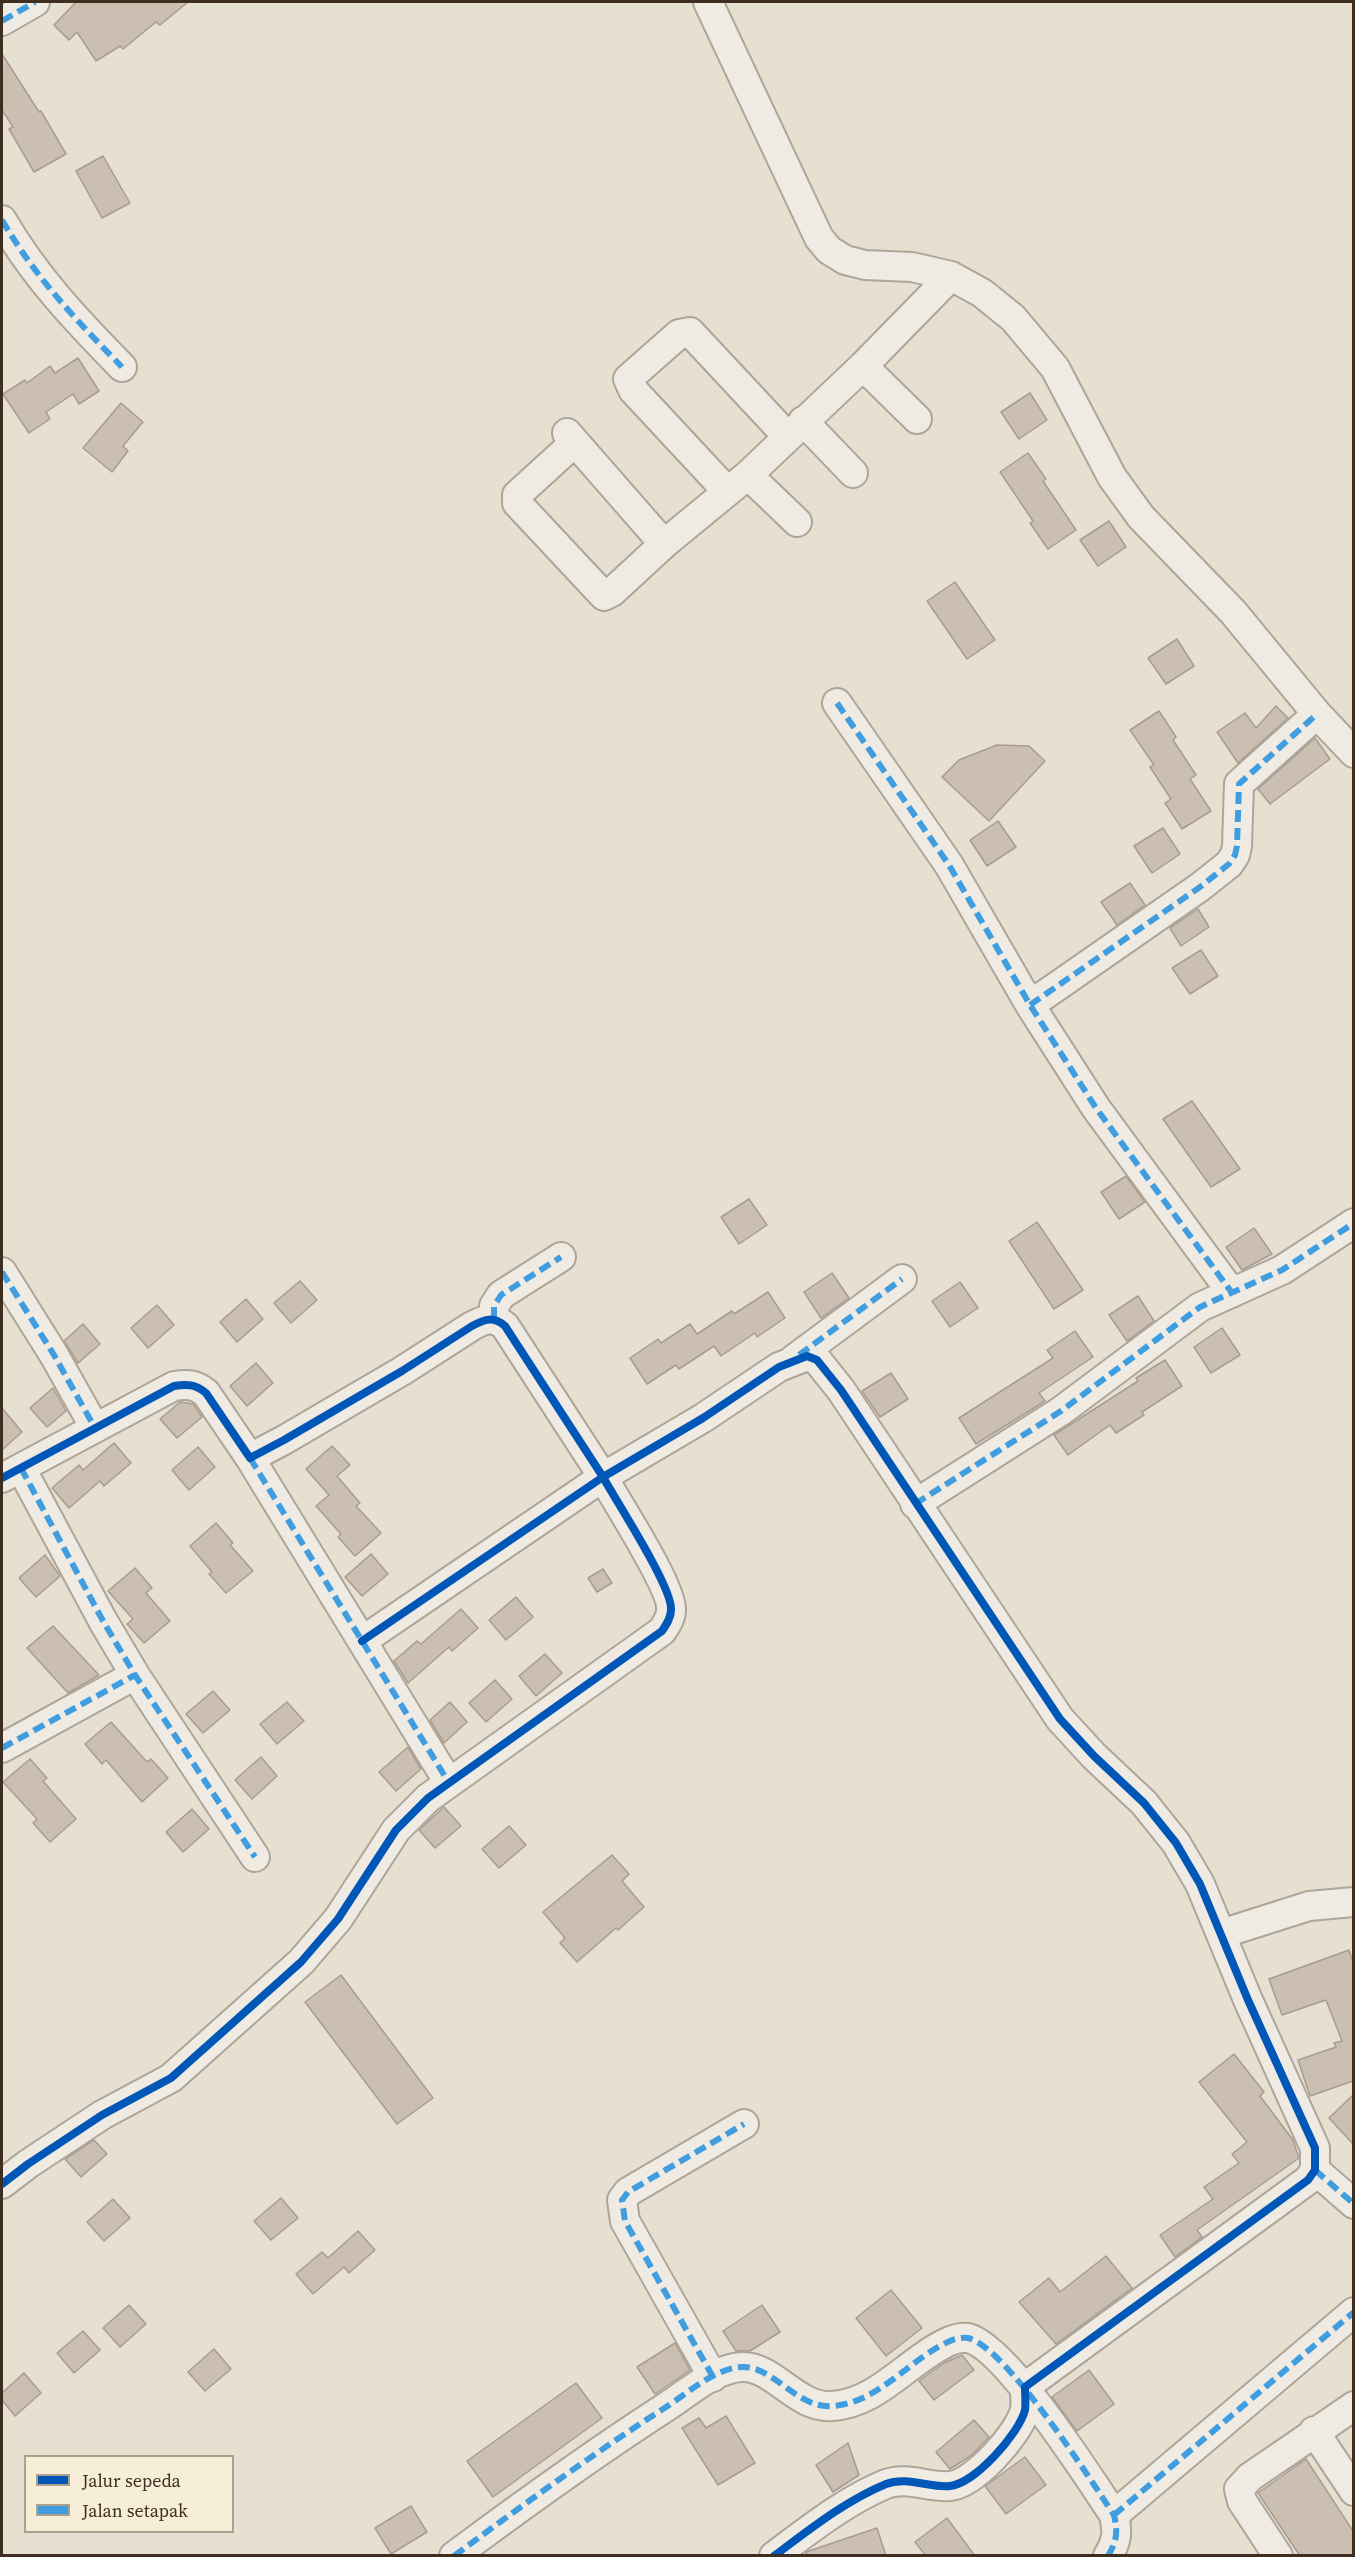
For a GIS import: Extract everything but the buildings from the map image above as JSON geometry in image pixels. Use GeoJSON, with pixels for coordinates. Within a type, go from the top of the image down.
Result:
{"type":"FeatureCollection","features":[{"type":"Feature","properties":{"kind":"street"},"geometry":{"type":"LineString","coordinates":[[2,21],[35,2]]}},
{"type":"Feature","properties":{"kind":"street"},"geometry":{"type":"LineString","coordinates":[[708,2],[819,238],[830,250],[845,260],[865,265],[912,267],[951,276],[982,293],[1013,318],[1055,368],[1112,477],[1141,517],[1233,612],[1317,714],[1353,753]]}},
{"type":"Feature","properties":{"kind":"street"},"geometry":{"type":"LineString","coordinates":[[2,220],[41,281],[70,315],[122,367]]}},
{"type":"Feature","properties":{"kind":"street"},"geometry":{"type":"LineString","coordinates":[[664,544],[571,438],[517,495],[516,503],[604,596],[612,592],[796,429],[863,366],[951,276]]}},
{"type":"Feature","properties":{"kind":"street"},"geometry":{"type":"LineString","coordinates":[[797,522],[737,483],[633,390],[628,379],[679,334],[690,332],[796,429],[854,473]]}},
{"type":"Feature","properties":{"kind":"street"},"geometry":{"type":"LineString","coordinates":[[863,366],[918,419]]}},
{"type":"Feature","properties":{"kind":"street"},"geometry":{"type":"LineString","coordinates":[[837,703],[949,865],[1030,1005],[1096,1108],[1232,1293]]}},
{"type":"Feature","properties":{"kind":"street"},"geometry":{"type":"LineString","coordinates":[[1030,1005],[1200,887],[1229,864],[1236,855],[1239,784],[1317,714]]}},
{"type":"Feature","properties":{"kind":"street"},"geometry":{"type":"LineString","coordinates":[[915,1504],[1060,1411],[1183,1318],[1205,1304],[1282,1270],[1353,1223]]}},
{"type":"Feature","properties":{"kind":"street"},"geometry":{"type":"LineString","coordinates":[[494,1319],[494,1306],[501,1295],[561,1257]]}},
{"type":"Feature","properties":{"kind":"street"},"geometry":{"type":"LineString","coordinates":[[2,1272],[96,1428]]}},
{"type":"Feature","properties":{"kind":"street"},"geometry":{"type":"LineString","coordinates":[[362,1641],[603,1477],[703,1418],[794,1359],[902,1279]]}},
{"type":"Feature","properties":{"kind":"street"},"geometry":{"type":"LineString","coordinates":[[2,2184],[102,2115],[171,2078],[301,1962],[338,1919],[396,1830],[428,1798],[644,1645],[662,1631],[668,1621],[671,1602],[660,1578],[603,1477],[505,1326],[494,1319],[484,1320],[472,1326],[402,1371],[250,1458]]}},
{"type":"Feature","properties":{"kind":"street"},"geometry":{"type":"LineString","coordinates":[[794,1359],[807,1356],[817,1360],[827,1370],[1060,1719],[1094,1756],[1144,1803],[1176,1843],[1200,1884],[1315,2148],[1315,2170],[1308,2180],[1025,2388]]}},
{"type":"Feature","properties":{"kind":"street"},"geometry":{"type":"LineString","coordinates":[[255,1857],[135,1675],[11,1473],[174,1386],[187,1384],[198,1386],[206,1393],[250,1458],[449,1783]]}},
{"type":"Feature","properties":{"kind":"street"},"geometry":{"type":"LineString","coordinates":[[2,1748],[135,1675]]}},
{"type":"Feature","properties":{"kind":"street"},"geometry":{"type":"LineString","coordinates":[[1217,1924],[1309,1906],[1353,1902]]}},
{"type":"Feature","properties":{"kind":"street"},"geometry":{"type":"LineString","coordinates":[[713,2377],[625,2221],[622,2200],[628,2192],[744,2124]]}},
{"type":"Feature","properties":{"kind":"street"},"geometry":{"type":"LineString","coordinates":[[1315,2170],[1353,2204]]}},
{"type":"Feature","properties":{"kind":"street"},"geometry":{"type":"LineString","coordinates":[[1114,2515],[1353,2312]]}},
{"type":"Feature","properties":{"kind":"street"},"geometry":{"type":"LineString","coordinates":[[454,2556],[582,2462],[713,2377],[741,2367],[753,2368],[803,2399],[816,2405],[831,2407],[848,2403],[888,2385],[951,2341],[966,2337],[980,2344],[1025,2388],[1114,2515],[1118,2531],[1115,2544],[1108,2556]]}},
{"type":"Feature","properties":{"kind":"street"},"geometry":{"type":"LineString","coordinates":[[774,2556],[855,2499],[889,2483],[904,2481],[946,2487],[958,2485],[969,2479],[1013,2435],[1025,2410],[1025,2388]]}},
{"type":"Feature","properties":{"kind":"street"},"geometry":{"type":"LineString","coordinates":[[1278,2556],[1242,2501],[1239,2489],[1250,2477],[1353,2406]]}},
{"type":"Feature","properties":{"kind":"street"},"geometry":{"type":"LineString","coordinates":[[1314,2431],[1353,2491]]}},
{"type":"Feature","properties":{"kind":"marked path"},"geometry":{"type":"LineString","coordinates":[[2,21],[35,2]]}},
{"type":"Feature","properties":{"kind":"marked path"},"geometry":{"type":"LineString","coordinates":[[2,220],[42,279],[122,367]]}},
{"type":"Feature","properties":{"kind":"marked path"},"geometry":{"type":"LineString","coordinates":[[837,703],[949,865],[1030,1005],[1096,1108],[1232,1293]]}},
{"type":"Feature","properties":{"kind":"marked path"},"geometry":{"type":"LineString","coordinates":[[1030,1005],[1200,887],[1229,864],[1235,855],[1237,846],[1239,784],[1317,714]]}},
{"type":"Feature","properties":{"kind":"marked path"},"geometry":{"type":"LineString","coordinates":[[915,1504],[1061,1411],[1200,1307],[1282,1270],[1354,1223]]}},
{"type":"Feature","properties":{"kind":"marked path"},"geometry":{"type":"LineString","coordinates":[[494,1319],[494,1306],[501,1295],[561,1257]]}},
{"type":"Feature","properties":{"kind":"marked path"},"geometry":{"type":"LineString","coordinates":[[2,1272],[54,1355],[95,1428]]}},
{"type":"Feature","properties":{"kind":"marked path"},"geometry":{"type":"LineString","coordinates":[[799,1355],[902,1279]]}},
{"type":"Feature","properties":{"kind":"marked path"},"geometry":{"type":"LineString","coordinates":[[250,1458],[449,1783]]}},
{"type":"Feature","properties":{"kind":"marked path"},"geometry":{"type":"LineString","coordinates":[[21,1468],[103,1621],[135,1675],[255,1857]]}},
{"type":"Feature","properties":{"kind":"marked path"},"geometry":{"type":"LineString","coordinates":[[2,1748],[135,1675]]}},
{"type":"Feature","properties":{"kind":"marked path"},"geometry":{"type":"LineString","coordinates":[[713,2377],[625,2221],[622,2200],[628,2192],[744,2124]]}},
{"type":"Feature","properties":{"kind":"marked path"},"geometry":{"type":"LineString","coordinates":[[1315,2170],[1354,2204]]}},
{"type":"Feature","properties":{"kind":"marked path"},"geometry":{"type":"LineString","coordinates":[[1114,2515],[1354,2312]]}},
{"type":"Feature","properties":{"kind":"marked path"},"geometry":{"type":"LineString","coordinates":[[454,2556],[585,2461],[712,2376],[732,2368],[754,2369],[765,2373],[808,2401],[832,2406],[849,2403],[879,2389],[935,2349],[959,2338],[968,2338],[984,2347],[1003,2364],[1025,2388],[1067,2446],[1114,2515],[1116,2536],[1108,2556]]}},
{"type":"Feature","properties":{"kind":"cycle path"},"geometry":{"type":"LineString","coordinates":[[2,1478],[174,1386],[183,1385],[194,1386],[206,1393],[250,1458],[402,1371],[472,1326],[489,1320],[497,1321],[505,1326],[603,1477],[703,1418],[779,1367],[807,1356],[817,1360],[841,1390],[1060,1719],[1094,1756],[1144,1803],[1176,1843],[1200,1884],[1248,2000],[1315,2148],[1315,2170],[1308,2180],[1025,2387],[1025,2410],[1014,2432],[994,2456],[971,2477],[950,2486],[902,2481],[886,2484],[842,2507],[774,2556]]}},
{"type":"Feature","properties":{"kind":"cycle path"},"geometry":{"type":"LineString","coordinates":[[2,2184],[102,2115],[171,2078],[301,1962],[338,1919],[396,1830],[428,1798],[662,1631],[671,1610],[663,1583],[654,1565],[603,1477],[362,1641]]}}]}
